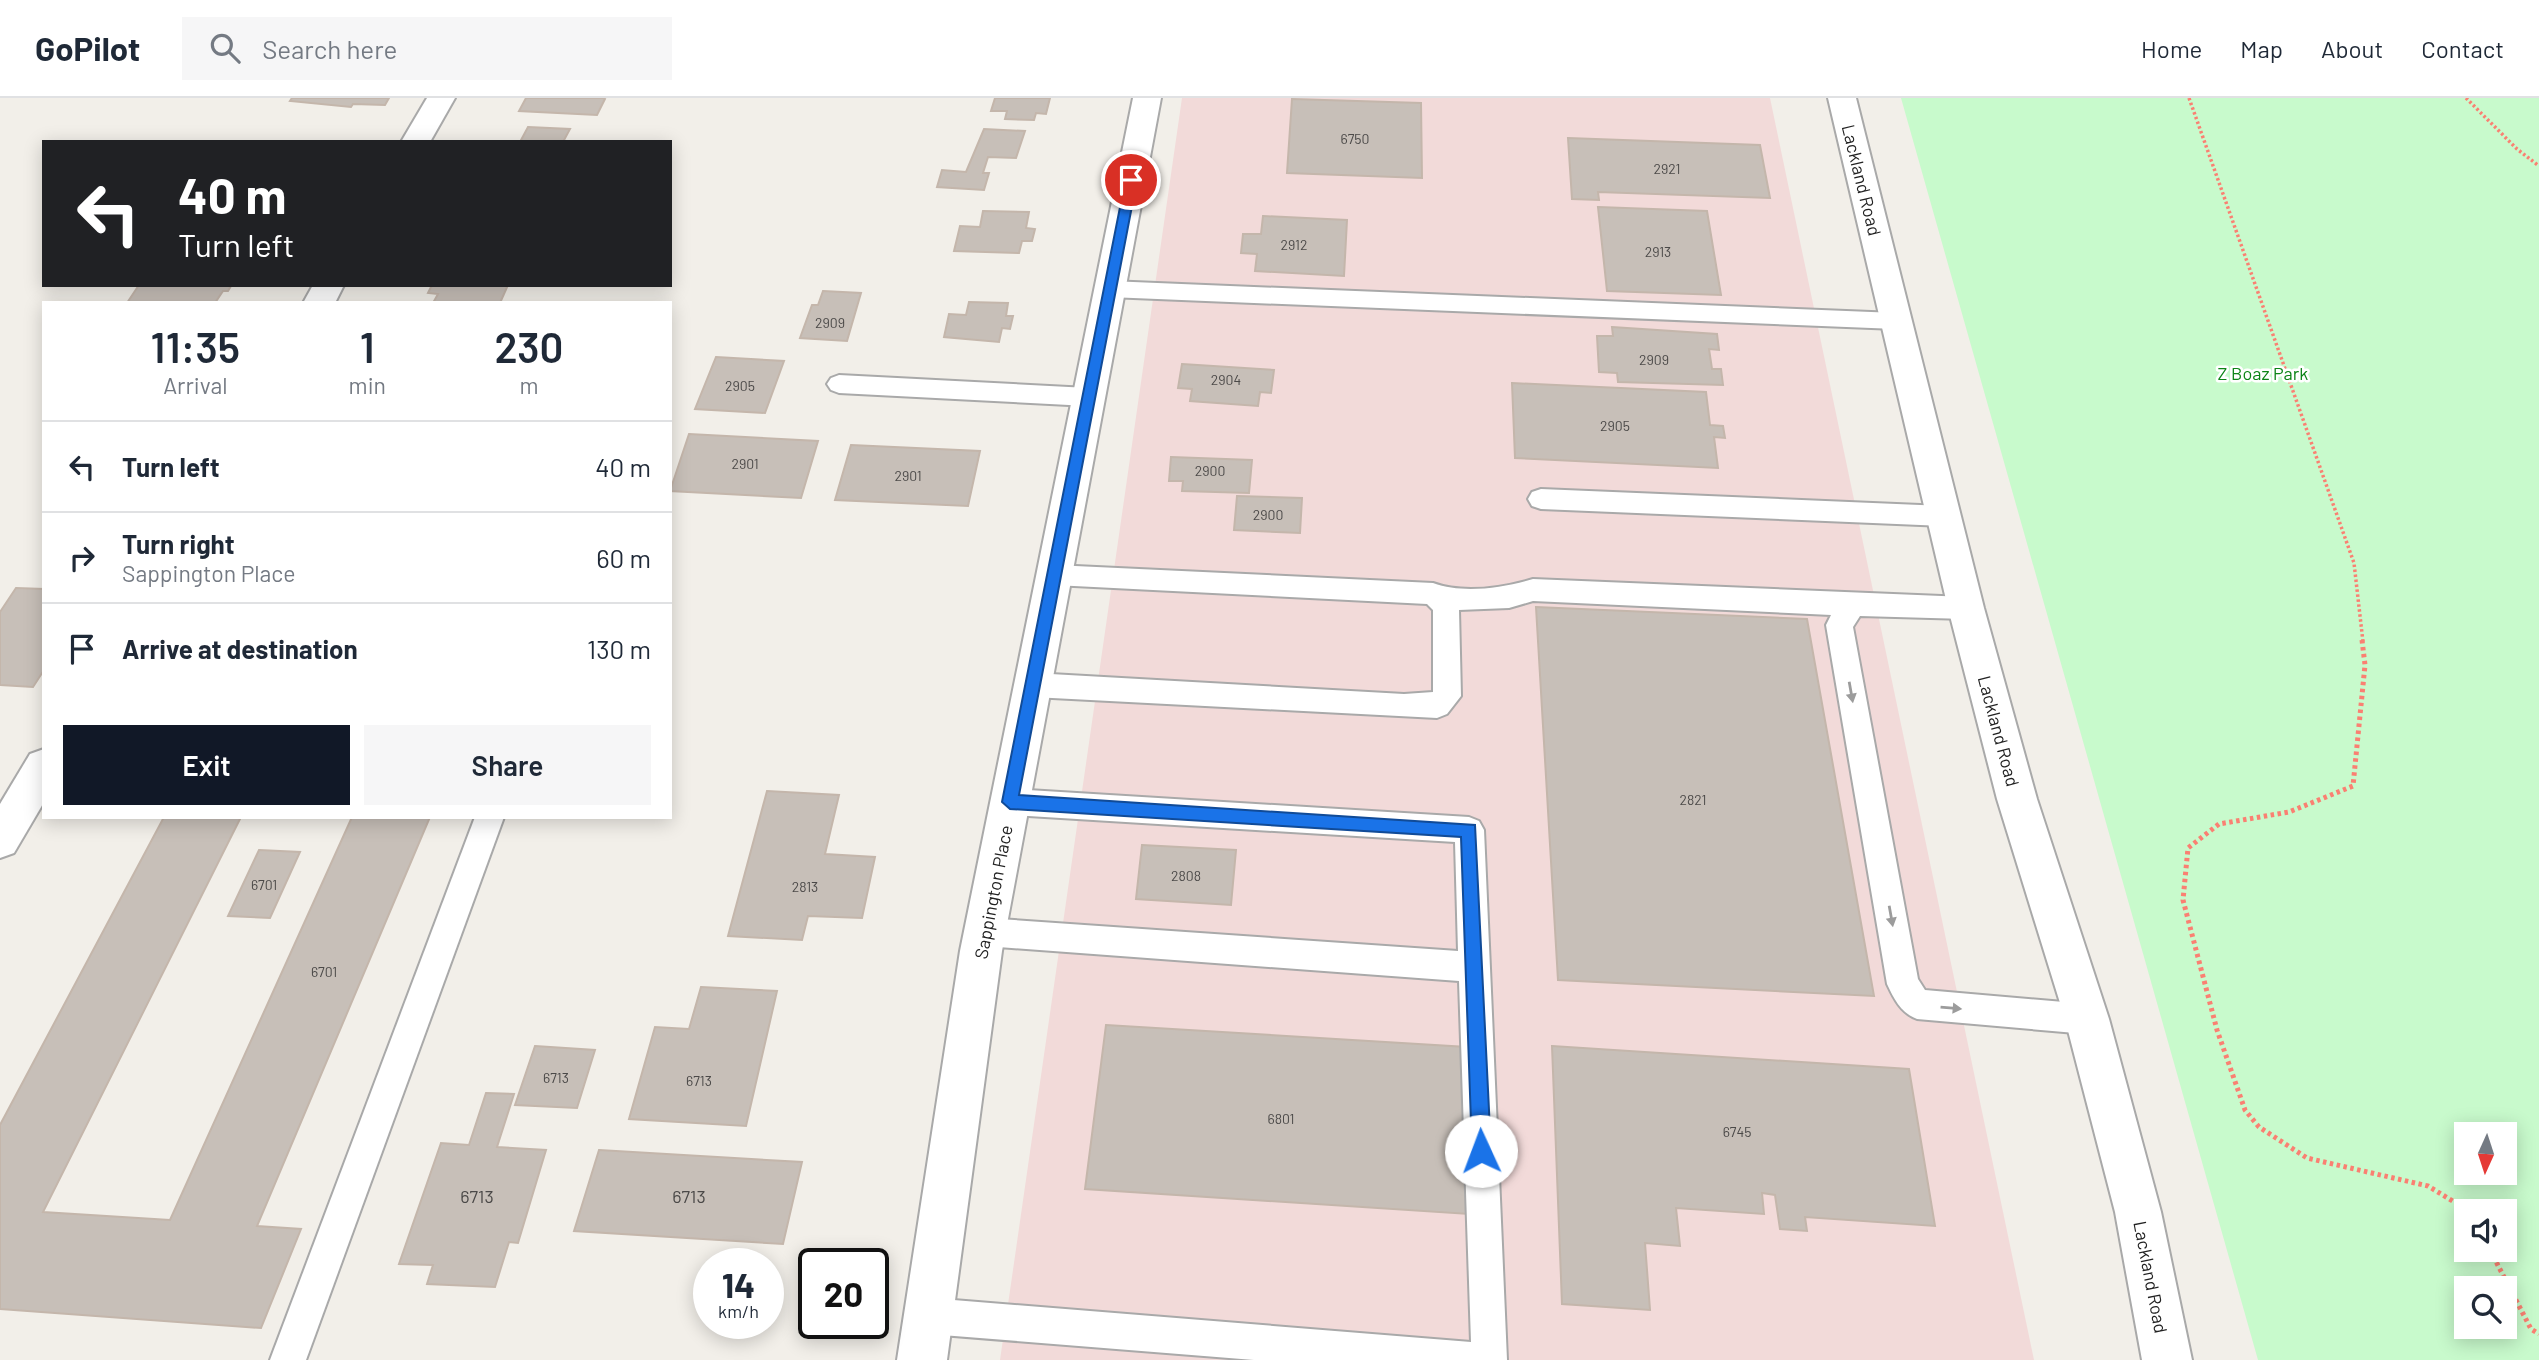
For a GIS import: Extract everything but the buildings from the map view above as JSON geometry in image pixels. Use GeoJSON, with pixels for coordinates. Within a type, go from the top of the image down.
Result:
{"type":"FeatureCollection","features":[{"type":"Feature","properties":{"kind":"street"},"geometry":{"type":"LineString","coordinates":[[416,140],[441,98]]}},
{"type":"Feature","properties":{"kind":"street","name":"Sappington Place"},"geometry":{"type":"LineString","coordinates":[[922,1360],[985,932],[1147,98]]}},
{"type":"Feature","properties":{"kind":"street","name":"Lackland Road"},"geometry":{"type":"LineString","coordinates":[[1842,98],[1966,608],[2017,799],[2087,1019],[2138,1212],[2167,1360]]}},
{"type":"Feature","properties":{"kind":"street"},"geometry":{"type":"LineString","coordinates":[[0,840],[24,784]]}},
{"type":"Feature","properties":{"kind":"lane"},"geometry":{"type":"LineString","coordinates":[[1110,289],[1896,321]]}},
{"type":"Feature","properties":{"kind":"lane"},"geometry":{"type":"LineString","coordinates":[[839,384],[1088,397]]}},
{"type":"Feature","properties":{"kind":"lane"},"geometry":{"type":"LineString","coordinates":[[1541,499],[1944,516]]}},
{"type":"Feature","properties":{"kind":"lane"},"geometry":{"type":"LineString","coordinates":[[1033,685],[1437,706],[1447,696],[1446,606],[1433,594],[1054,576]]}},
{"type":"Feature","properties":{"kind":"lane"},"geometry":{"type":"LineString","coordinates":[[1441,600],[1509,597],[1533,590],[1846,615],[1966,608]]}},
{"type":"Feature","properties":{"kind":"lane"},"geometry":{"type":"LineString","coordinates":[[1846,615],[1903,984],[1917,1004],[2087,1019]]}},
{"type":"Feature","properties":{"kind":"lane"},"geometry":{"type":"LineString","coordinates":[[1010,802],[1469,830],[1489,1360]]}},
{"type":"Feature","properties":{"kind":"lane"},"geometry":{"type":"LineString","coordinates":[[288,1360],[489,819]]}},
{"type":"Feature","properties":{"kind":"lane"},"geometry":{"type":"LineString","coordinates":[[985,932],[1474,967]]}},
{"type":"Feature","properties":{"kind":"lane"},"geometry":{"type":"LineString","coordinates":[[929,1316],[1473,1360]]}},
{"type":"Feature","properties":{"kind":"path"},"geometry":{"type":"LineString","coordinates":[[2189,98],[2354,563],[2365,665],[2353,786],[2289,812],[2218,824],[2188,848],[2183,900],[2230,1074],[2245,1110],[2259,1126],[2307,1158],[2428,1186],[2454,1202]]}},
{"type":"Feature","properties":{"kind":"path"},"geometry":{"type":"LineString","coordinates":[[2466,98],[2517,149],[2539,166]]}},
{"type":"Feature","properties":{"kind":"path"},"geometry":{"type":"LineString","coordinates":[[2496,1262],[2531,1329],[2539,1334]]}},
{"type":"Feature","properties":{"kind":"shaded area"},"geometry":{"type":"Polygon","coordinates":[[[1182,98],[1770,98],[2034,1360],[1000,1360],[1182,98]]]}},
{"type":"Feature","properties":{"kind":"green space","name":"Z Boaz Park"},"geometry":{"type":"Polygon","coordinates":[[[1901,98],[2539,98],[2539,1360],[2258,1360],[1901,98]]]}},
{"type":"Feature","properties":{"kind":"route"},"geometry":{"type":"LineString","coordinates":[[1131,180],[1010,802],[1469,830],[1481,1151]]}}]}
